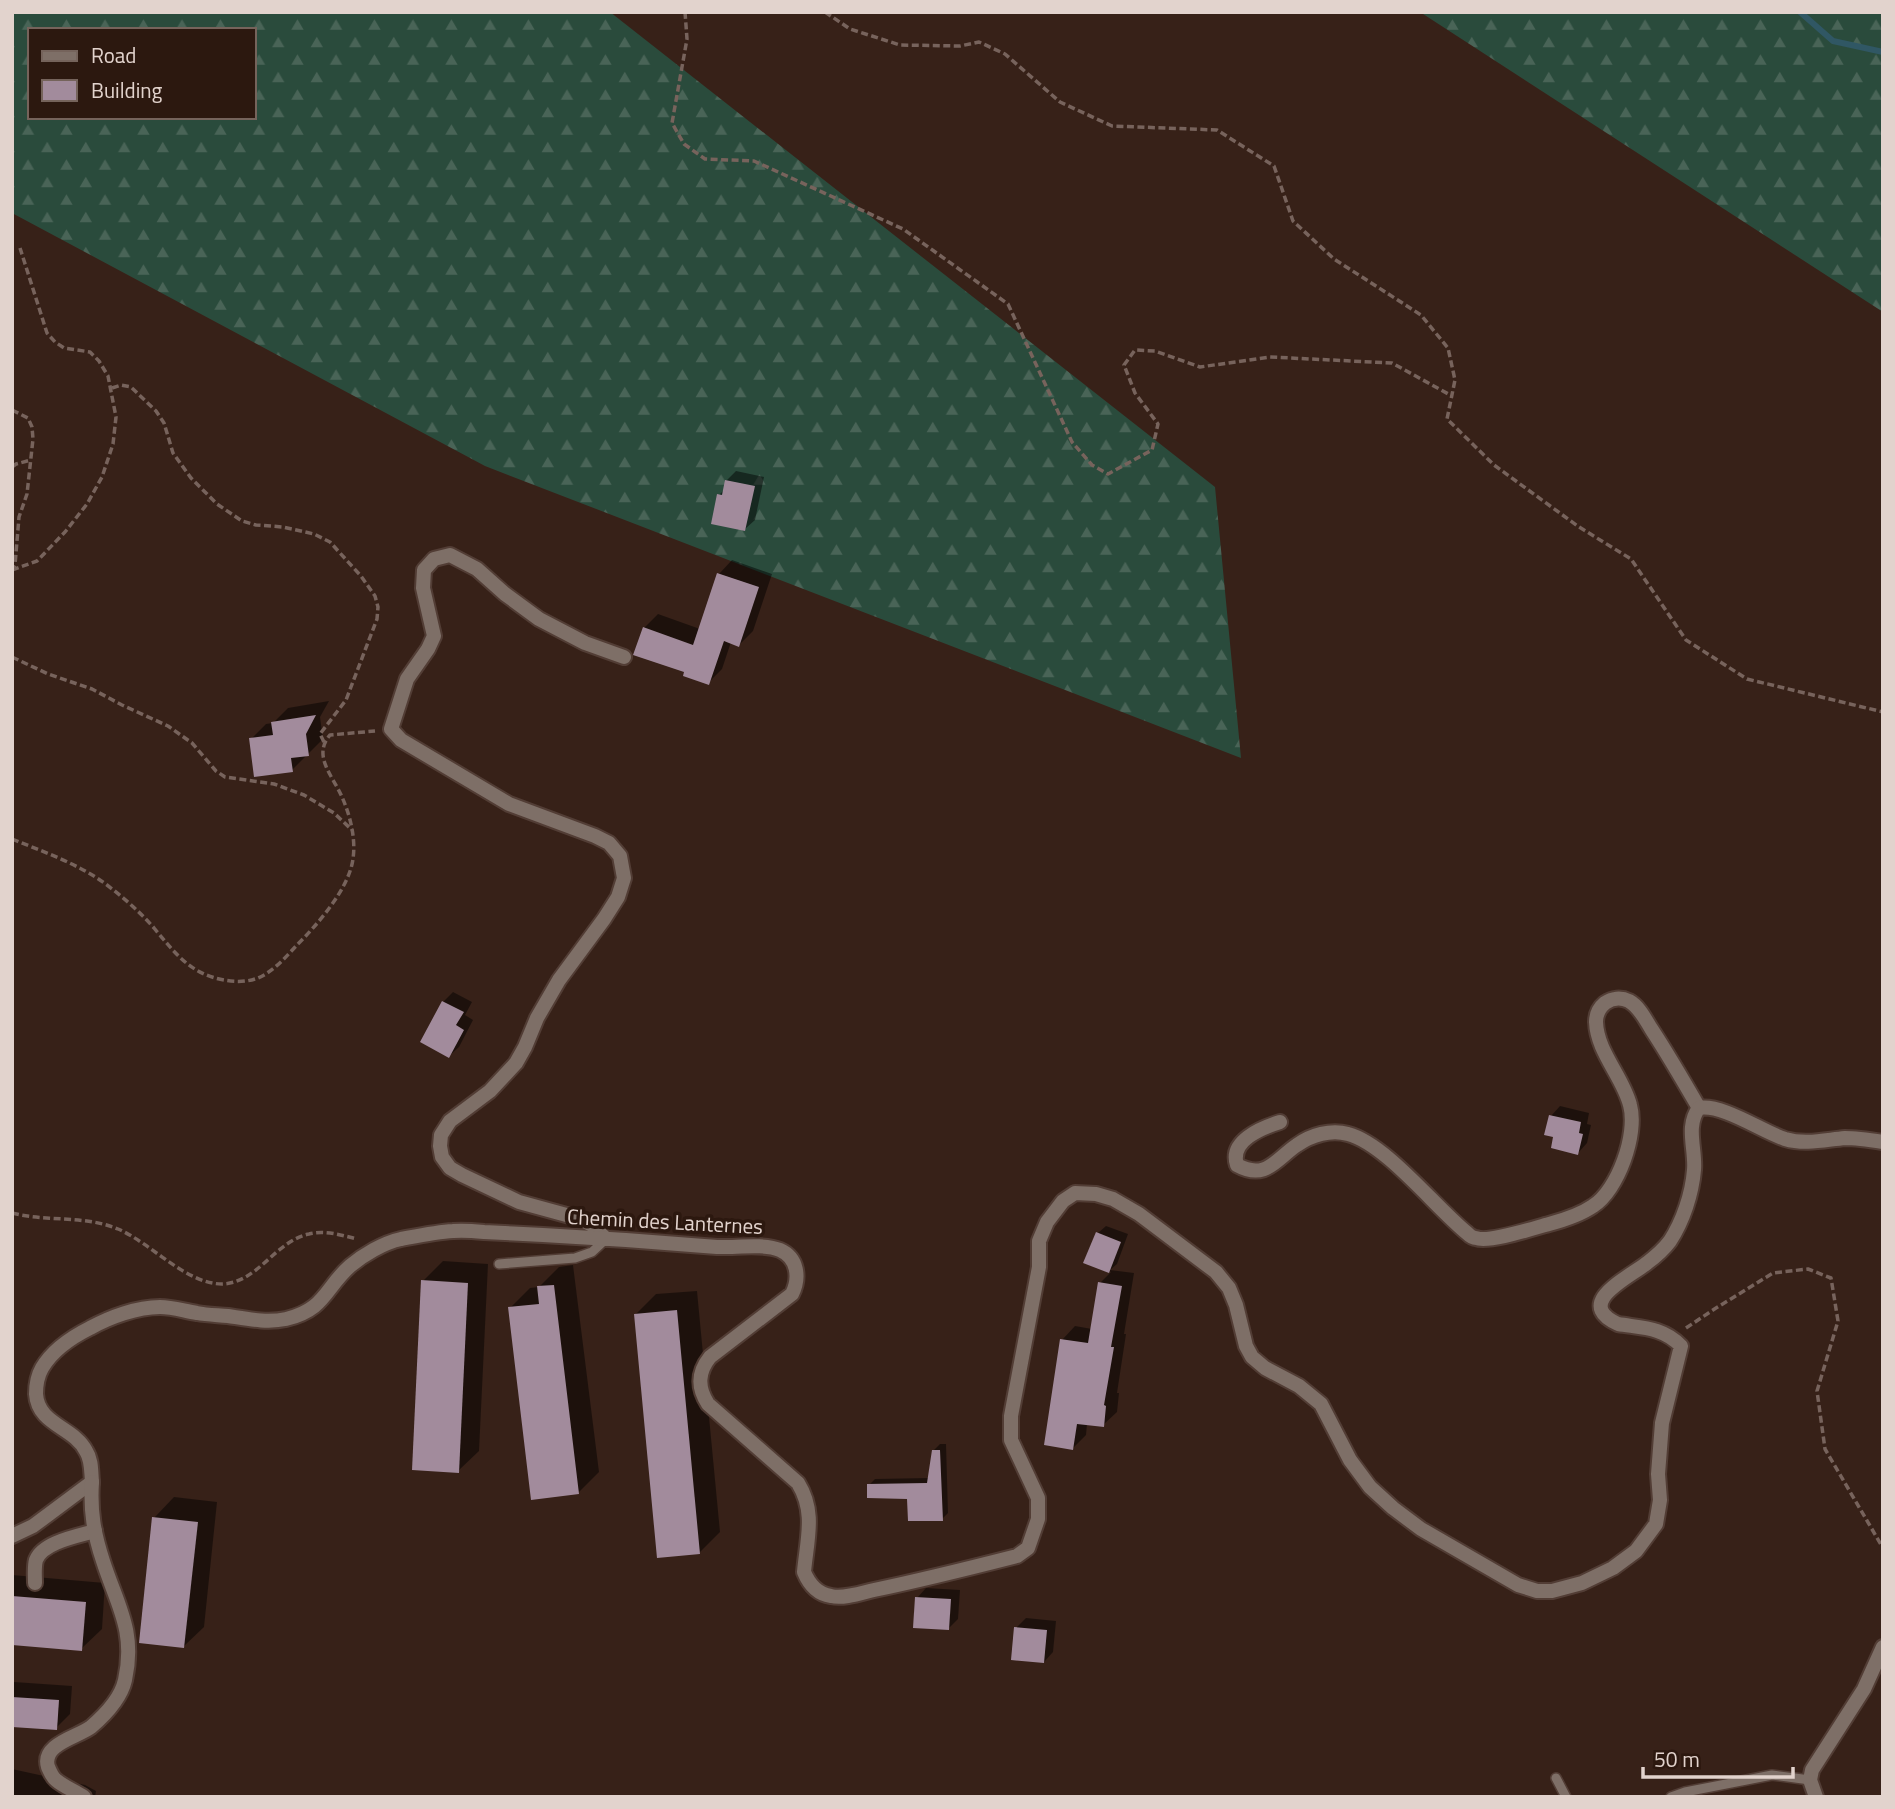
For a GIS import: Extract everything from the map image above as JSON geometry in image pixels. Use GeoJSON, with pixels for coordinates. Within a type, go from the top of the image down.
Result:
{"type":"FeatureCollection","features":[{"type":"Feature","properties":{"kind":"street"},"geometry":{"type":"LineString","coordinates":[[606,1238],[581,1219],[519,1202],[462,1175],[450,1168],[442,1157],[440,1146],[441,1135],[450,1121],[490,1091],[516,1063],[559,980],[618,897],[624,878],[620,856],[609,844],[595,836],[509,804],[401,740],[391,729],[407,679],[434,636],[423,588],[424,570],[434,559],[450,555],[477,569],[539,619],[585,643],[624,657]]}},
{"type":"Feature","properties":{"kind":"street"},"geometry":{"type":"LineString","coordinates":[[1280,1122],[1252,1133],[1236,1152],[1237,1166],[1256,1172],[1267,1169],[1298,1144],[1324,1133],[1351,1134],[1381,1152],[1467,1233],[1483,1239],[1571,1217],[1595,1205],[1615,1180],[1627,1152],[1632,1122],[1631,1107],[1597,1032],[1596,1016],[1600,1007],[1607,1002],[1614,998],[1623,999],[1641,1012],[1699,1108]]}},
{"type":"Feature","properties":{"kind":"street"},"geometry":{"type":"LineString","coordinates":[[1673,1337],[1651,1328],[1613,1322],[1604,1314],[1601,1306],[1602,1299],[1613,1285],[1648,1262],[1668,1243],[1681,1222],[1694,1171],[1691,1129],[1694,1114],[1699,1108],[1717,1109],[1795,1141],[1846,1138],[1883,1142]]}},
{"type":"Feature","properties":{"kind":"street","name":"Chemin des Lanternes"},"geometry":{"type":"LineString","coordinates":[[84,1797],[56,1780],[50,1772],[48,1754],[56,1746],[89,1729],[116,1701],[125,1683],[128,1639],[123,1614],[103,1562],[95,1531],[91,1507],[90,1462],[86,1450],[75,1437],[44,1415],[37,1402],[36,1387],[41,1369],[74,1336],[96,1324],[141,1309],[160,1307],[251,1320],[288,1318],[310,1310],[325,1297],[348,1267],[365,1255],[398,1240],[454,1230],[724,1247],[773,1247],[783,1251],[795,1266],[796,1286],[792,1294],[710,1357],[700,1374],[700,1385],[708,1404],[798,1483],[806,1496],[810,1511],[804,1572],[808,1581],[822,1594],[840,1597],[1017,1556],[1028,1548],[1038,1519],[1038,1498],[1011,1440],[1011,1416],[1039,1267],[1039,1241],[1047,1222],[1063,1201],[1075,1192],[1113,1199],[1139,1214],[1216,1272],[1236,1305],[1246,1346],[1252,1357],[1265,1368],[1299,1386],[1321,1404],[1350,1460],[1370,1487],[1421,1529],[1518,1585],[1536,1591],[1552,1591],[1582,1583],[1613,1568],[1636,1551],[1656,1524],[1660,1500],[1658,1474],[1662,1423],[1681,1346],[1673,1337]]}},
{"type":"Feature","properties":{"kind":"street"},"geometry":{"type":"LineString","coordinates":[[12,1536],[33,1526],[92,1482]]}},
{"type":"Feature","properties":{"kind":"street"},"geometry":{"type":"LineString","coordinates":[[35,1583],[36,1561],[50,1545],[95,1531]]}},
{"type":"Feature","properties":{"kind":"street"},"geometry":{"type":"LineString","coordinates":[[1815,1797],[1810,1780],[1812,1770],[1864,1689],[1883,1647]]}},
{"type":"Feature","properties":{"kind":"lane"},"geometry":{"type":"LineString","coordinates":[[499,1264],[575,1258],[592,1252],[606,1238]]}},
{"type":"Feature","properties":{"kind":"lane"},"geometry":{"type":"LineString","coordinates":[[1671,1797],[1772,1775],[1810,1780]]}},
{"type":"Feature","properties":{"kind":"lane"},"geometry":{"type":"LineString","coordinates":[[1556,1778],[1566,1797]]}},
{"type":"Feature","properties":{"kind":"path"},"geometry":{"type":"LineString","coordinates":[[685,12],[687,38],[673,123],[684,144],[705,159],[754,161],[903,229],[1008,304],[1072,442],[1092,465],[1108,474],[1152,450],[1158,424],[1135,393],[1124,365],[1135,350],[1155,351],[1200,367],[1270,357],[1392,363],[1452,396]]}},
{"type":"Feature","properties":{"kind":"path"},"geometry":{"type":"LineString","coordinates":[[825,12],[850,29],[900,45],[960,46],[979,42],[1005,54],[1060,102],[1112,126],[1217,130],[1275,166],[1293,221],[1334,259],[1421,315],[1448,348],[1455,380],[1447,419],[1494,465],[1579,527],[1631,559],[1686,640],[1747,679],[1883,712]]}},
{"type":"Feature","properties":{"kind":"path"},"geometry":{"type":"LineString","coordinates":[[12,570],[37,561],[87,504],[102,477],[113,444],[116,417],[112,388],[99,361],[90,352],[64,348],[47,332],[20,248]]}},
{"type":"Feature","properties":{"kind":"path"},"geometry":{"type":"LineString","coordinates":[[112,388],[121,385],[131,387],[156,411],[164,423],[173,453],[191,478],[217,504],[242,521],[314,534],[330,542],[375,596],[377,619],[346,700],[320,734],[324,742]]}},
{"type":"Feature","properties":{"kind":"path"},"geometry":{"type":"LineString","coordinates":[[12,410],[28,418],[32,427],[27,494],[19,517],[15,565],[12,570]]}},
{"type":"Feature","properties":{"kind":"path"},"geometry":{"type":"LineString","coordinates":[[12,467],[31,460]]}},
{"type":"Feature","properties":{"kind":"path"},"geometry":{"type":"LineString","coordinates":[[12,657],[47,674],[92,689],[168,726],[192,743],[207,762],[225,778],[274,784],[304,795],[334,813],[353,832]]}},
{"type":"Feature","properties":{"kind":"path"},"geometry":{"type":"LineString","coordinates":[[12,839],[68,862],[105,883],[131,904],[170,949],[189,966],[210,978],[234,982],[256,979],[280,963],[313,929],[350,872],[353,832],[343,797],[328,771],[322,753],[324,742],[330,735],[391,729]]}},
{"type":"Feature","properties":{"kind":"path"},"geometry":{"type":"LineString","coordinates":[[12,1213],[106,1225],[136,1239],[187,1273],[203,1281],[219,1284],[233,1283],[248,1276],[293,1240],[309,1234],[330,1233],[382,1246]]}},
{"type":"Feature","properties":{"kind":"path"},"geometry":{"type":"LineString","coordinates":[[1673,1337],[1773,1273],[1808,1269],[1831,1278],[1838,1321],[1817,1391],[1825,1449],[1883,1548]]}},
{"type":"Feature","properties":{"kind":"green space"},"geometry":{"type":"Polygon","coordinates":[[[12,12],[610,12],[1215,487],[1241,758],[485,466],[12,213],[12,12]]]}},
{"type":"Feature","properties":{"kind":"green space"},"geometry":{"type":"Polygon","coordinates":[[[1420,12],[1883,12],[1883,312],[1420,12]]]}},
{"type":"Feature","properties":{"kind":"building"},"geometry":{"type":"Polygon","coordinates":[[[725,480],[755,486],[745,531],[711,524],[717,494],[722,495],[725,480]]]}},
{"type":"Feature","properties":{"kind":"building"},"geometry":{"type":"Polygon","coordinates":[[[717,573],[759,587],[739,647],[724,641],[709,685],[683,676],[684,672],[633,655],[643,627],[693,645],[717,573]]]}},
{"type":"Feature","properties":{"kind":"building"},"geometry":{"type":"Polygon","coordinates":[[[316,715],[306,734],[309,756],[291,758],[293,772],[254,777],[249,738],[273,735],[271,722],[316,715]]]}},
{"type":"Feature","properties":{"kind":"building"},"geometry":{"type":"Polygon","coordinates":[[[442,1001],[464,1012],[456,1025],[464,1030],[449,1058],[420,1042],[442,1001]]]}},
{"type":"Feature","properties":{"kind":"building"},"geometry":{"type":"Polygon","coordinates":[[[1549,1115],[1581,1122],[1579,1133],[1583,1134],[1578,1155],[1551,1148],[1553,1137],[1544,1135],[1549,1115]]]}},
{"type":"Feature","properties":{"kind":"building"},"geometry":{"type":"Polygon","coordinates":[[[1096,1232],[1121,1242],[1109,1273],[1083,1263],[1096,1232]]]}},
{"type":"Feature","properties":{"kind":"building"},"geometry":{"type":"Polygon","coordinates":[[[421,1280],[468,1283],[459,1473],[412,1470],[421,1280]]]}},
{"type":"Feature","properties":{"kind":"building"},"geometry":{"type":"Polygon","coordinates":[[[1098,1282],[1122,1286],[1111,1347],[1114,1347],[1104,1405],[1104,1427],[1077,1424],[1073,1450],[1044,1445],[1060,1339],[1088,1343],[1098,1282]]]}},
{"type":"Feature","properties":{"kind":"building"},"geometry":{"type":"Polygon","coordinates":[[[554,1285],[579,1494],[531,1500],[508,1307],[539,1304],[537,1286],[554,1285]]]}},
{"type":"Feature","properties":{"kind":"building"},"geometry":{"type":"Polygon","coordinates":[[[677,1310],[700,1554],[657,1558],[634,1314],[677,1310]]]}},
{"type":"Feature","properties":{"kind":"building"},"geometry":{"type":"Polygon","coordinates":[[[932,1450],[940,1450],[943,1521],[908,1521],[907,1499],[867,1498],[867,1484],[927,1483],[932,1450]]]}},
{"type":"Feature","properties":{"kind":"building"},"geometry":{"type":"Polygon","coordinates":[[[152,1517],[198,1522],[184,1648],[139,1643],[152,1517]]]}},
{"type":"Feature","properties":{"kind":"building"},"geometry":{"type":"Polygon","coordinates":[[[12,1596],[86,1602],[82,1651],[12,1645],[12,1596]]]}},
{"type":"Feature","properties":{"kind":"building"},"geometry":{"type":"Polygon","coordinates":[[[915,1597],[951,1599],[949,1630],[913,1628],[915,1597]]]}},
{"type":"Feature","properties":{"kind":"building"},"geometry":{"type":"Polygon","coordinates":[[[1014,1627],[1047,1630],[1044,1663],[1011,1660],[1014,1627]]]}},
{"type":"Feature","properties":{"kind":"building"},"geometry":{"type":"Polygon","coordinates":[[[12,1697],[59,1700],[57,1730],[12,1727],[12,1697]]]}},
{"type":"Feature","properties":{"kind":"waterway"},"geometry":{"type":"LineString","coordinates":[[1800,12],[1833,41],[1883,52]]}}]}
